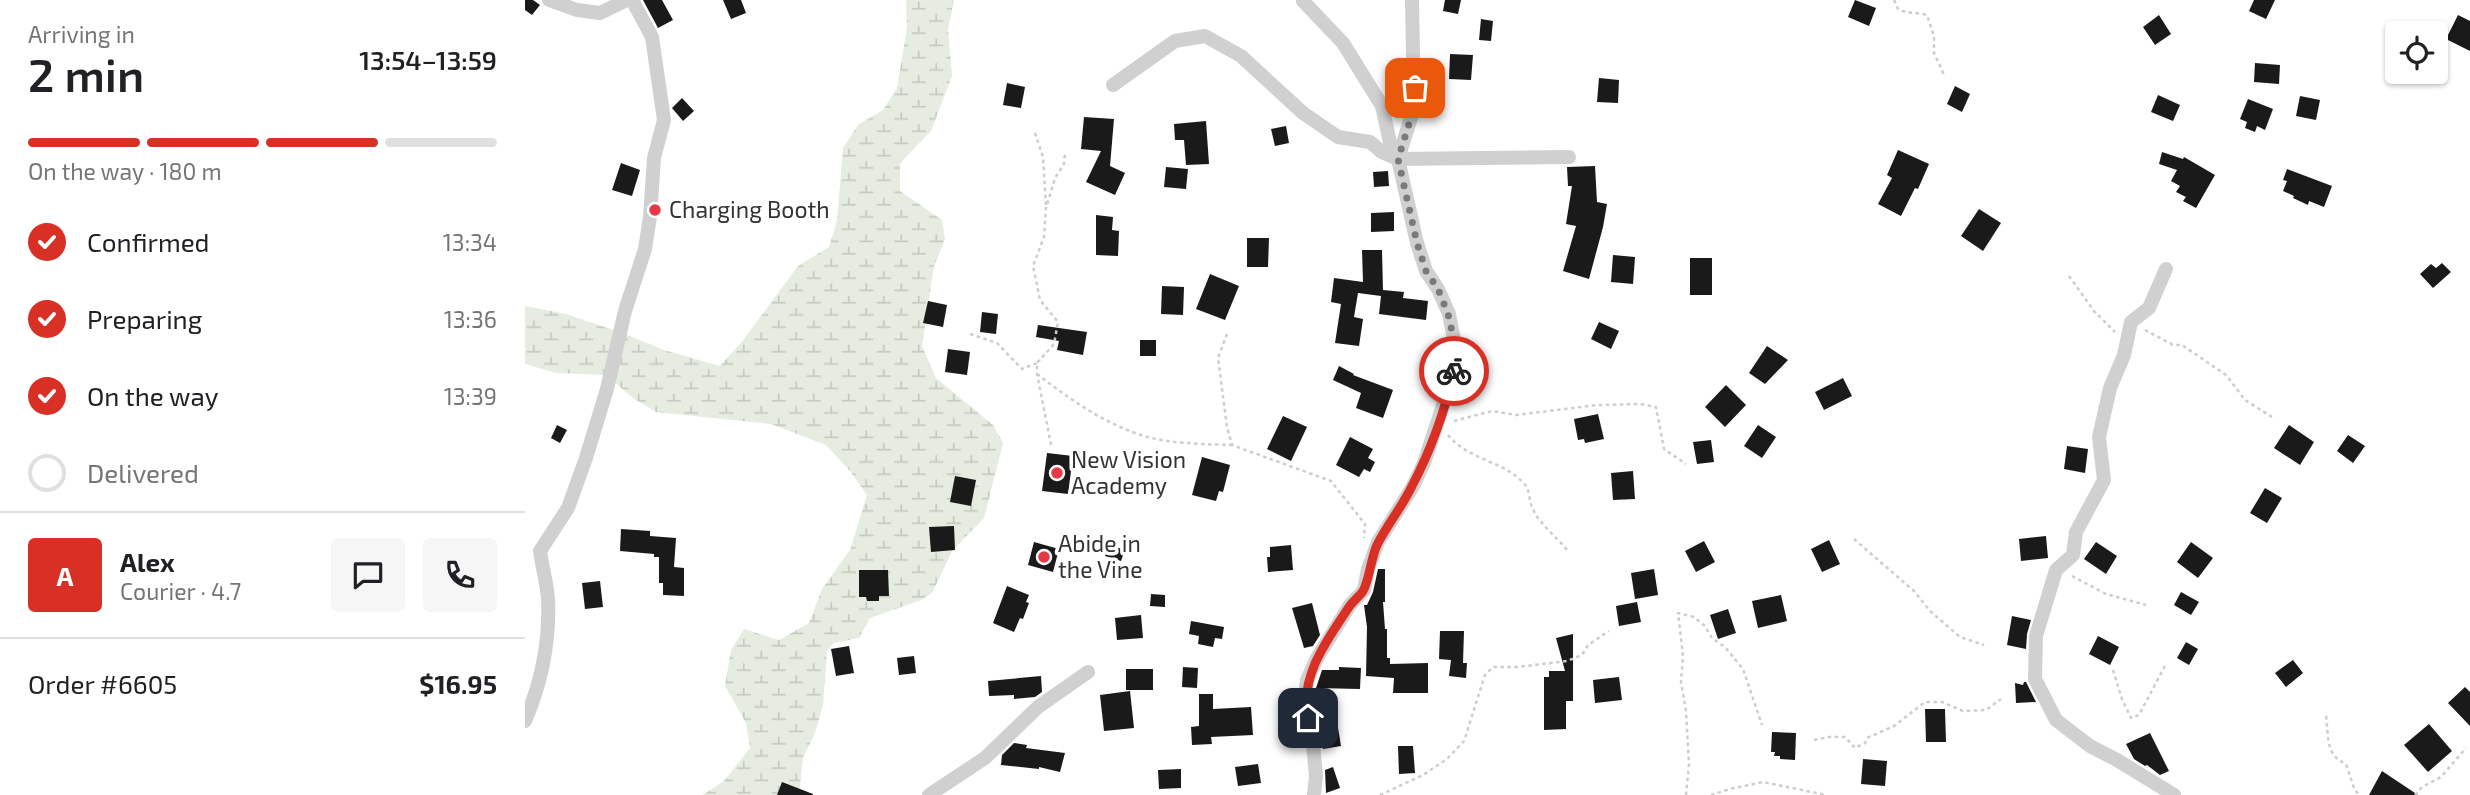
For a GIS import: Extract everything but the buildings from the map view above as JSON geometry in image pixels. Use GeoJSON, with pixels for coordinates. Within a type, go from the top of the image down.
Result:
{"type":"FeatureCollection","features":[{"type":"Feature","properties":{"kind":"street"},"geometry":{"type":"LineString","coordinates":[[525,721],[537,693],[548,632],[548,596],[540,551],[568,508],[607,389],[625,311],[645,249],[655,158],[664,120],[652,37],[629,0],[600,13],[577,10],[549,0]]}},
{"type":"Feature","properties":{"kind":"street"},"geometry":{"type":"LineString","coordinates":[[1395,158],[1414,108],[1412,0]]}},
{"type":"Feature","properties":{"kind":"street"},"geometry":{"type":"LineString","coordinates":[[1303,1],[1343,43],[1382,106],[1417,243],[1426,271],[1438,289],[1448,314],[1455,345],[1454,372],[1441,420],[1412,488],[1375,551],[1364,590],[1350,605],[1317,658],[1307,680],[1304,702],[1312,734],[1316,776],[1314,795]]}},
{"type":"Feature","properties":{"kind":"street"},"geometry":{"type":"LineString","coordinates":[[1113,85],[1175,41],[1205,36],[1241,56],[1303,113],[1338,137],[1370,142],[1395,158],[1569,157]]}},
{"type":"Feature","properties":{"kind":"street"},"geometry":{"type":"LineString","coordinates":[[2166,269],[2148,308],[2131,323],[2124,355],[2110,388],[2099,437],[2104,480],[2076,532],[2073,555],[2056,570],[2036,636],[2035,678],[2056,720],[2090,746],[2174,795]]}},
{"type":"Feature","properties":{"kind":"street"},"geometry":{"type":"LineString","coordinates":[[929,795],[985,758],[1038,707],[1088,672]]}},
{"type":"Feature","properties":{"kind":"path"},"geometry":{"type":"LineString","coordinates":[[1895,0],[1898,9],[1905,13],[1918,12],[1927,15],[1934,36],[1934,53],[1945,77]]}},
{"type":"Feature","properties":{"kind":"path"},"geometry":{"type":"LineString","coordinates":[[970,334],[997,343],[1022,369],[1037,363],[1054,344],[1058,322],[1040,300],[1033,266],[1044,237],[1046,208],[1043,157],[1035,133]]}},
{"type":"Feature","properties":{"kind":"path"},"geometry":{"type":"LineString","coordinates":[[1046,208],[1055,178],[1064,164],[1065,152]]}},
{"type":"Feature","properties":{"kind":"path"},"geometry":{"type":"LineString","coordinates":[[2069,276],[2094,311],[2119,336],[2124,355]]}},
{"type":"Feature","properties":{"kind":"path"},"geometry":{"type":"LineString","coordinates":[[2131,323],[2173,345],[2182,345],[2226,375],[2245,400],[2272,417]]}},
{"type":"Feature","properties":{"kind":"path"},"geometry":{"type":"LineString","coordinates":[[1227,334],[1218,358],[1225,417],[1232,446]]}},
{"type":"Feature","properties":{"kind":"path"},"geometry":{"type":"LineString","coordinates":[[1037,363],[1051,445]]}},
{"type":"Feature","properties":{"kind":"path"},"geometry":{"type":"LineString","coordinates":[[1037,373],[1069,398],[1136,433],[1191,444],[1232,446],[1331,481],[1365,524],[1363,541],[1375,551]]}},
{"type":"Feature","properties":{"kind":"path"},"geometry":{"type":"LineString","coordinates":[[1567,550],[1532,508],[1527,487],[1507,471],[1458,447],[1441,420],[1492,411],[1516,415],[1597,405],[1640,404],[1656,407],[1664,449],[1686,464]]}},
{"type":"Feature","properties":{"kind":"path"},"geometry":{"type":"LineString","coordinates":[[1854,539],[1915,592],[1930,611],[1959,637],[1984,645]]}},
{"type":"Feature","properties":{"kind":"path"},"geometry":{"type":"LineString","coordinates":[[2056,570],[2106,594],[2146,605]]}},
{"type":"Feature","properties":{"kind":"path"},"geometry":{"type":"LineString","coordinates":[[1686,795],[1689,764],[1678,613],[1694,617],[1705,626],[1712,638],[1725,647],[1743,668],[1762,725]]}},
{"type":"Feature","properties":{"kind":"path"},"geometry":{"type":"LineString","coordinates":[[1380,795],[1423,775],[1447,759],[1464,741],[1485,674],[1493,667],[1567,661],[1582,655],[1588,645],[1609,631]]}},
{"type":"Feature","properties":{"kind":"path"},"geometry":{"type":"LineString","coordinates":[[2113,670],[2131,718],[2139,715],[2167,664]]}},
{"type":"Feature","properties":{"kind":"path"},"geometry":{"type":"LineString","coordinates":[[1814,740],[1845,737],[1856,748],[1865,743],[1867,738],[1894,726],[1925,702],[1942,702],[1963,711],[1986,710],[2001,699]]}},
{"type":"Feature","properties":{"kind":"path"},"geometry":{"type":"LineString","coordinates":[[2326,716],[2330,752],[2336,760],[2346,764],[2359,795]]}},
{"type":"Feature","properties":{"kind":"path"},"geometry":{"type":"LineString","coordinates":[[2415,795],[2422,787],[2441,777],[2466,748]]}},
{"type":"Feature","properties":{"kind":"path"},"geometry":{"type":"LineString","coordinates":[[1711,795],[1763,782],[1826,795]]}},
{"type":"Feature","properties":{"kind":"green space"},"geometry":{"type":"Polygon","coordinates":[[[906,0],[954,0],[948,29],[952,76],[931,131],[900,163],[900,191],[942,220],[945,239],[934,266],[922,346],[936,378],[993,425],[1003,443],[984,518],[952,551],[932,593],[921,600],[870,618],[859,638],[834,643],[827,651],[823,705],[815,733],[803,758],[799,795],[703,795],[725,780],[750,748],[746,723],[725,686],[731,650],[744,629],[779,640],[809,623],[822,589],[850,550],[867,495],[826,445],[771,424],[656,412],[633,398],[606,375],[556,373],[525,364],[525,306],[566,314],[664,350],[720,366],[741,343],[798,266],[829,247],[837,221],[843,148],[858,125],[883,110],[897,88],[907,27],[906,0]]]}},
{"type":"Feature","properties":{"kind":"way so far"},"geometry":{"type":"LineString","coordinates":[[1415,88],[1414,108],[1398,159],[1426,271],[1438,289],[1448,314],[1455,345],[1454,371]]}},
{"type":"Feature","properties":{"kind":"place","name":"Charging Booth"},"geometry":{"type":"Point","coordinates":[655,210]}},
{"type":"Feature","properties":{"kind":"place","name":"New Vision Academy"},"geometry":{"type":"Point","coordinates":[1057,473]}},
{"type":"Feature","properties":{"kind":"place","name":"Abide in the Vine"},"geometry":{"type":"Point","coordinates":[1044,557]}},
{"type":"Feature","properties":{"kind":"route"},"geometry":{"type":"LineString","coordinates":[[1308,718],[1304,702],[1307,680],[1317,658],[1350,605],[1364,590],[1378,542],[1391,525],[1423,463],[1454,371]]}}]}
